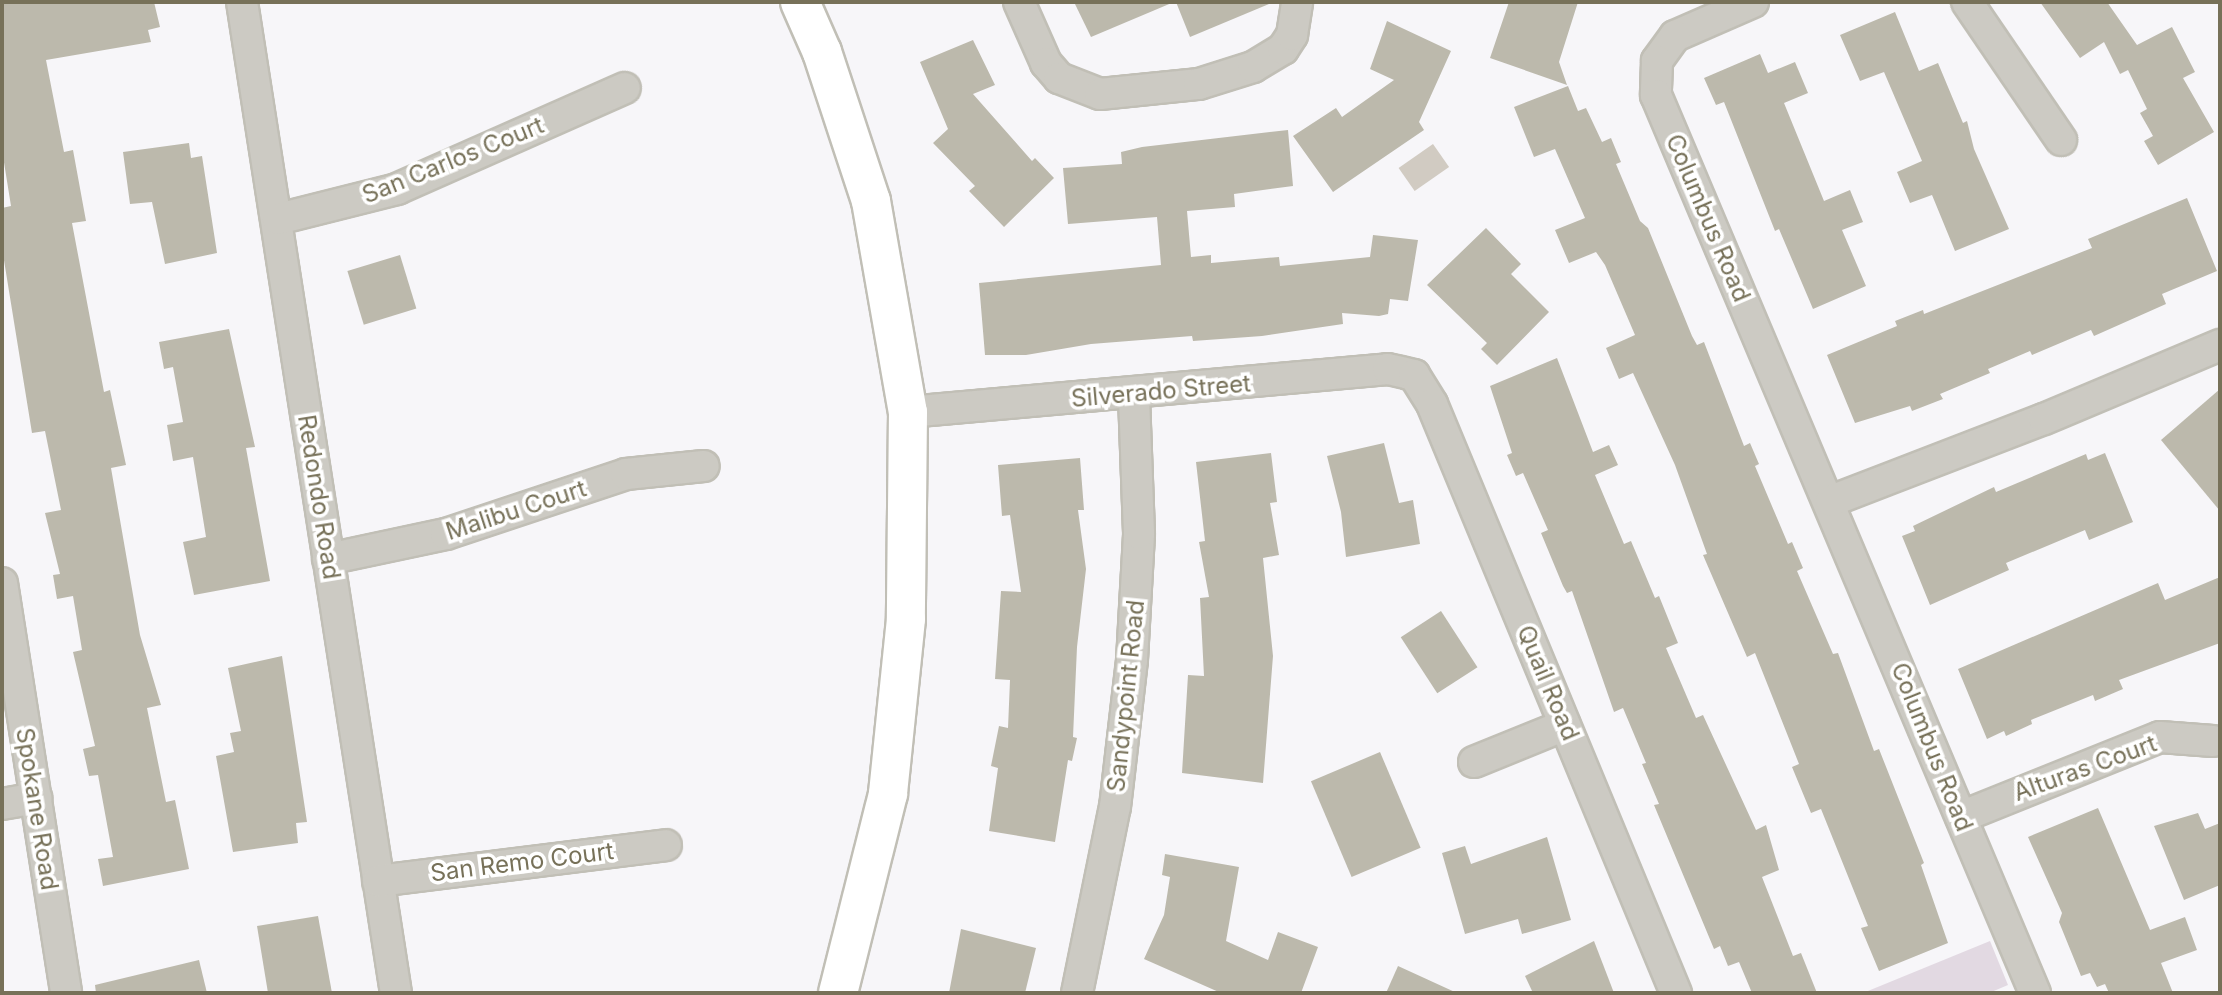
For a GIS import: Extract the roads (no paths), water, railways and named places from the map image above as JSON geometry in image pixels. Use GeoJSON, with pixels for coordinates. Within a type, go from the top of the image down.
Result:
{"type":"FeatureCollection","features":[{"type":"Feature","properties":{"kind":"street","name":"Redondo Road"},"geometry":{"type":"LineString","coordinates":[[242,2],[278,219],[396,993]]}},
{"type":"Feature","properties":{"kind":"street"},"geometry":{"type":"LineString","coordinates":[[800,2],[822,52],[871,201],[908,412],[906,618],[888,794],[838,993]]}},
{"type":"Feature","properties":{"kind":"street"},"geometry":{"type":"LineString","coordinates":[[1019,2],[1046,63],[1059,78],[1100,94],[1199,84],[1253,67],[1283,48],[1292,35],[1297,2]]}},
{"type":"Feature","properties":{"kind":"street","name":"Columbus Road"},"geometry":{"type":"LineString","coordinates":[[1753,2],[1685,30],[1663,48],[1655,71],[1656,95],[1830,501],[2035,993]]}},
{"type":"Feature","properties":{"kind":"street"},"geometry":{"type":"LineString","coordinates":[[1967,2],[2062,140]]}},
{"type":"Feature","properties":{"kind":"street","name":"San Carlos Court"},"geometry":{"type":"LineString","coordinates":[[278,219],[397,189],[625,88]]}},
{"type":"Feature","properties":{"kind":"street"},"geometry":{"type":"LineString","coordinates":[[1830,501],[2044,419],[2220,345]]}},
{"type":"Feature","properties":{"kind":"street","name":"Silverado Street"},"geometry":{"type":"LineString","coordinates":[[908,412],[1134,395],[1388,369],[1414,375]]}},
{"type":"Feature","properties":{"kind":"street","name":"Quail Road"},"geometry":{"type":"LineString","coordinates":[[1414,375],[1432,404],[1676,993]]}},
{"type":"Feature","properties":{"kind":"street","name":"Sandypoint Road"},"geometry":{"type":"LineString","coordinates":[[1077,993],[1115,807],[1132,660],[1139,533],[1134,395]]}},
{"type":"Feature","properties":{"kind":"street","name":"Malibu Court"},"geometry":{"type":"LineString","coordinates":[[328,559],[446,534],[626,474],[704,466]]}},
{"type":"Feature","properties":{"kind":"street","name":"Spokane Road"},"geometry":{"type":"LineString","coordinates":[[2,583],[66,993]]}},
{"type":"Feature","properties":{"kind":"street"},"geometry":{"type":"LineString","coordinates":[[1474,762],[1565,725]]}},
{"type":"Feature","properties":{"kind":"street","name":"Alturas Court"},"geometry":{"type":"LineString","coordinates":[[1961,817],[2160,737],[2213,741]]}},
{"type":"Feature","properties":{"kind":"street"},"geometry":{"type":"LineString","coordinates":[[2,804],[36,798]]}},
{"type":"Feature","properties":{"kind":"street","name":"San Remo Court"},"geometry":{"type":"LineString","coordinates":[[378,881],[666,845]]}}]}
